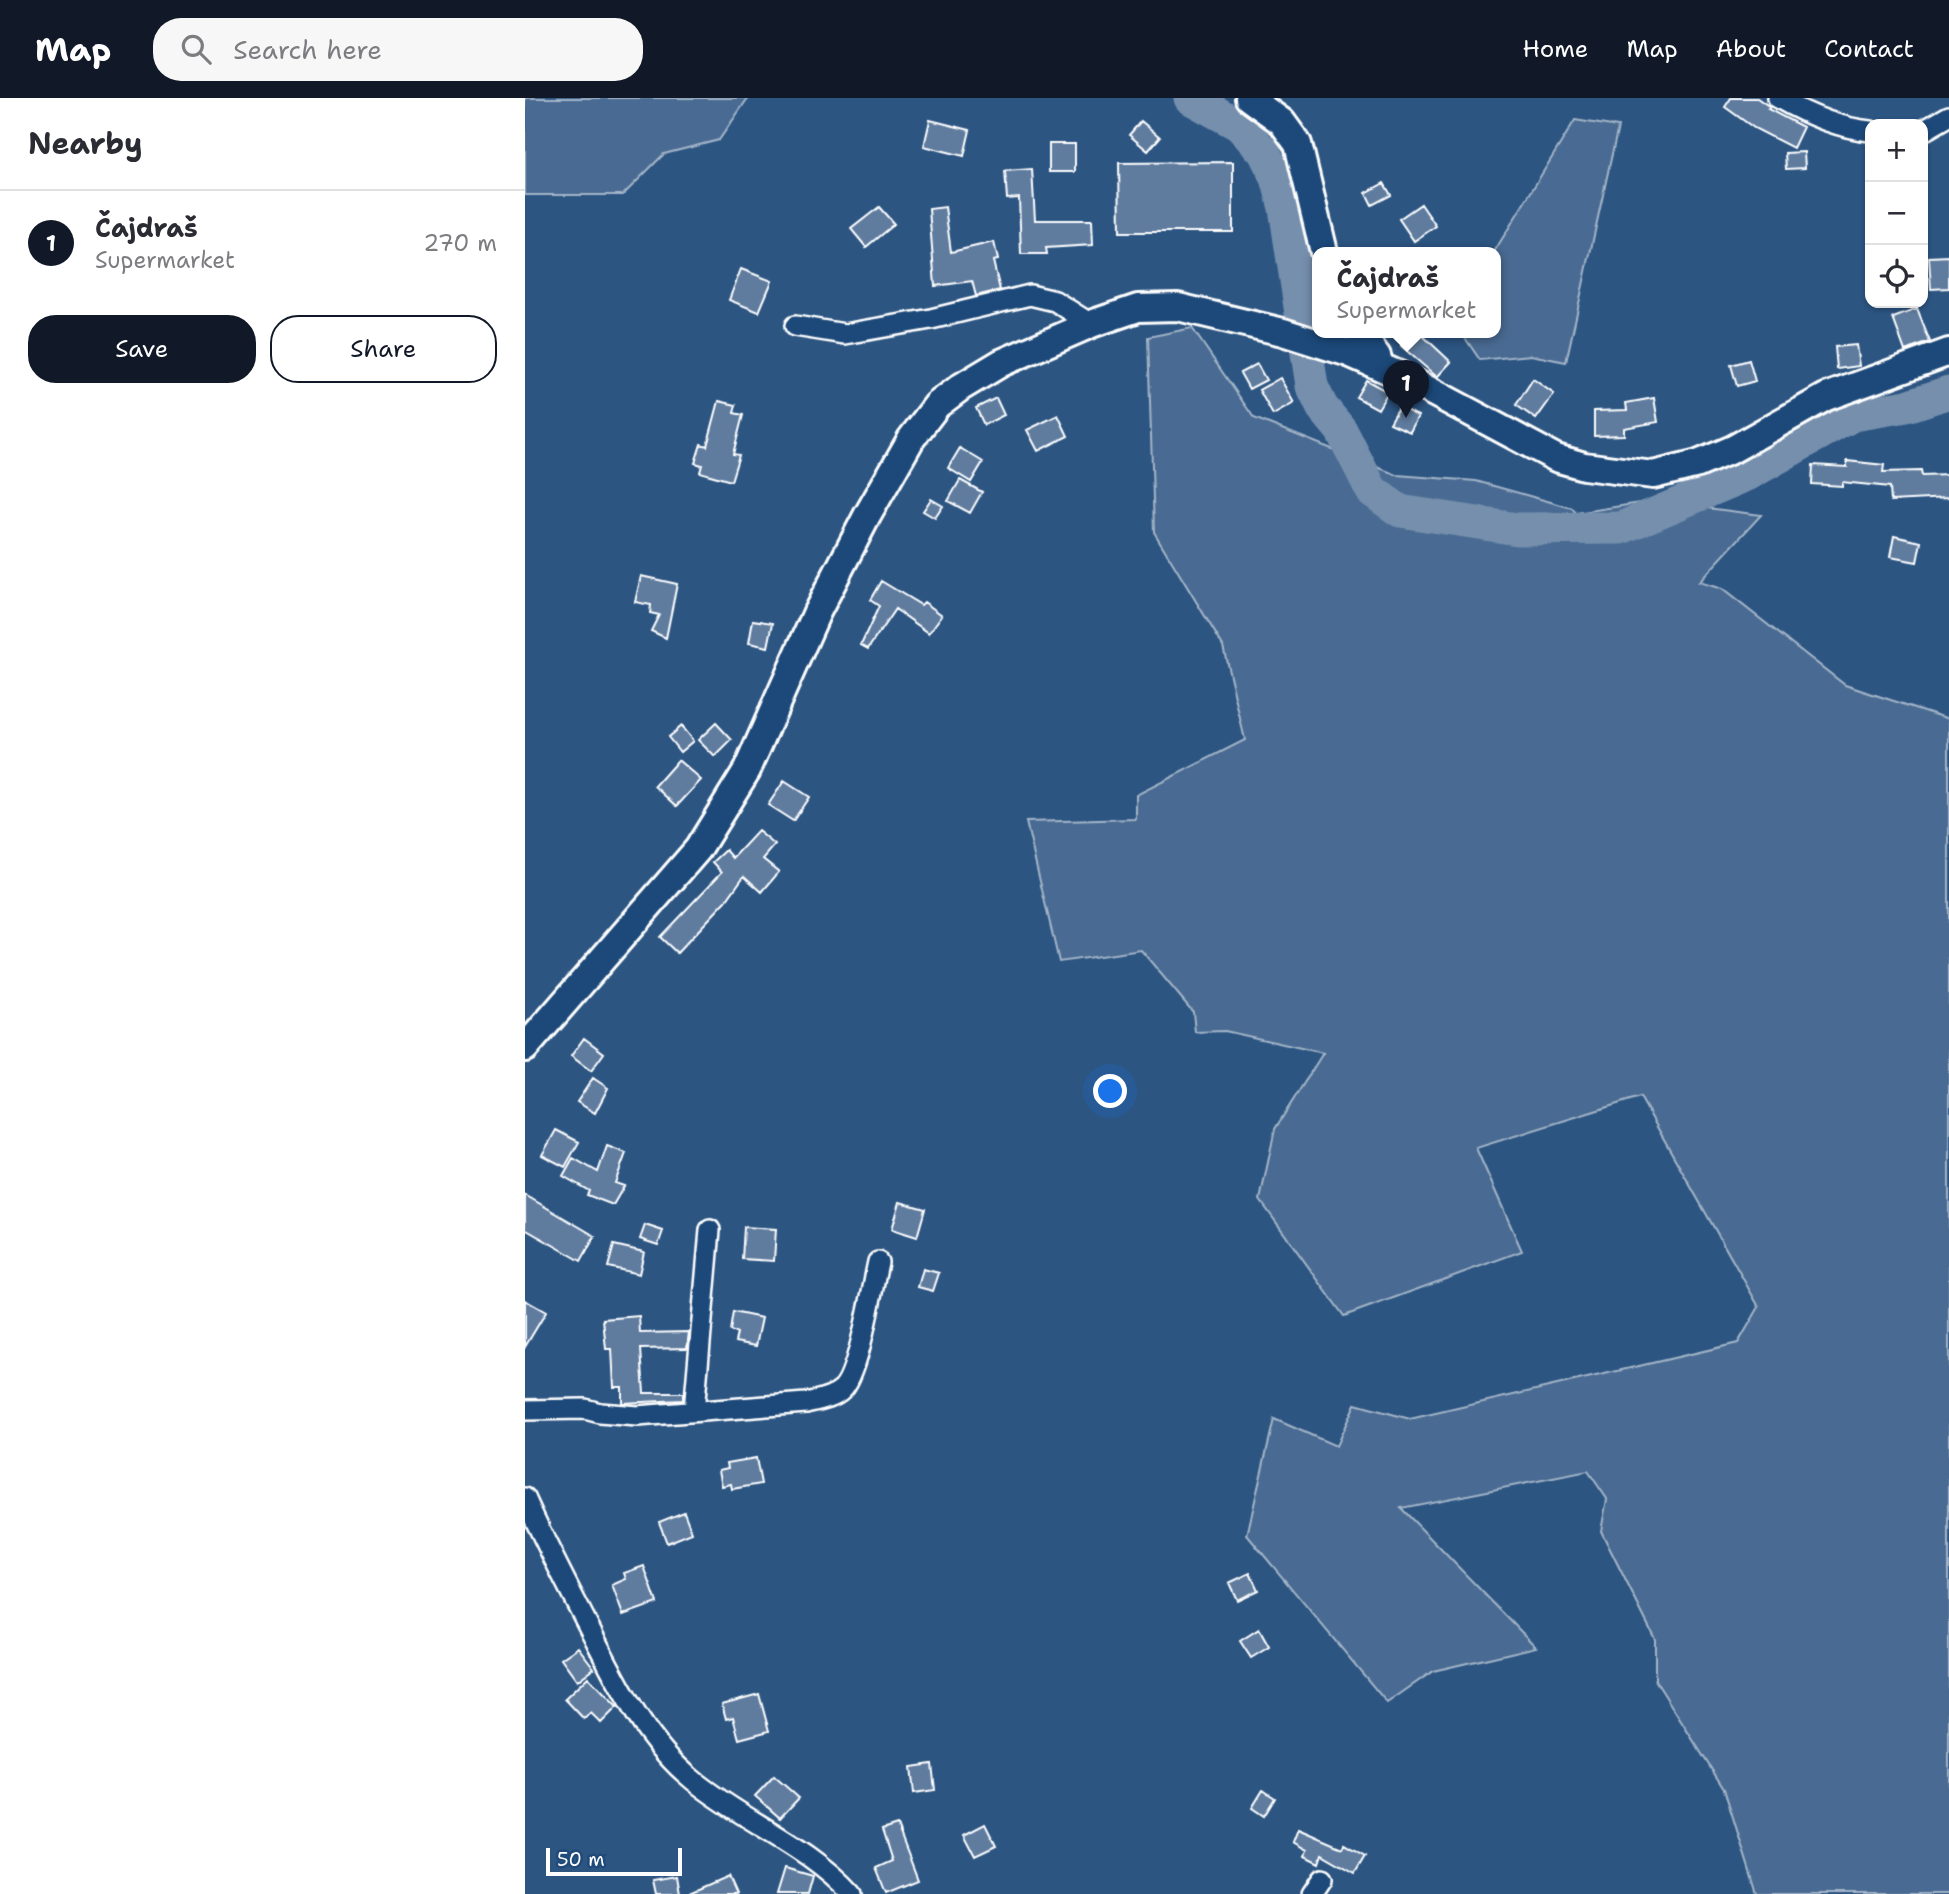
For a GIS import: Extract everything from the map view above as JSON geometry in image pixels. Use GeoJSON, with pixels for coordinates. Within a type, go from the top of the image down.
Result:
{"type":"FeatureCollection","features":[{"type":"Feature","properties":{"kind":"main road"},"geometry":{"type":"LineString","coordinates":[[1249,98],[1282,122],[1298,144],[1323,247]]}},
{"type":"Feature","properties":{"kind":"main road"},"geometry":{"type":"LineString","coordinates":[[525,1048],[698,849],[763,739],[817,612],[911,439],[937,405],[1001,363],[1091,324],[1138,309],[1178,307],[1314,341],[1380,366],[1556,458],[1584,466],[1653,475],[1710,459],[1826,397],[1949,352]]}},
{"type":"Feature","properties":{"kind":"main road"},"geometry":{"type":"LineString","coordinates":[[1364,338],[1380,366]]}},
{"type":"Feature","properties":{"kind":"street"},"geometry":{"type":"LineString","coordinates":[[1778,98],[1800,111],[1865,131]]}},
{"type":"Feature","properties":{"kind":"street"},"geometry":{"type":"LineString","coordinates":[[1928,128],[1949,116]]}},
{"type":"Feature","properties":{"kind":"street"},"geometry":{"type":"LineString","coordinates":[[795,326],[845,334],[931,319],[1030,295],[1055,301],[1091,324]]}},
{"type":"Feature","properties":{"kind":"street"},"geometry":{"type":"LineString","coordinates":[[694,1411],[710,1230]]}},
{"type":"Feature","properties":{"kind":"street"},"geometry":{"type":"LineString","coordinates":[[525,1410],[571,1408],[637,1416],[806,1403],[831,1396],[844,1388],[855,1365],[878,1262]]}},
{"type":"Feature","properties":{"kind":"street"},"geometry":{"type":"LineString","coordinates":[[525,1498],[550,1554],[629,1705],[673,1762],[750,1822],[821,1865],[852,1894]]}},
{"type":"Feature","properties":{"kind":"shaded area"},"geometry":{"type":"Polygon","coordinates":[[[525,98],[748,98],[719,140],[664,154],[623,195],[525,195],[525,98]]]}},
{"type":"Feature","properties":{"kind":"shaded area"},"geometry":{"type":"Polygon","coordinates":[[[1575,120],[1618,127],[1566,362],[1531,355],[1480,360],[1465,338],[1501,338],[1501,247],[1497,247],[1575,120]]]}},
{"type":"Feature","properties":{"kind":"shaded area"},"geometry":{"type":"Polygon","coordinates":[[[1192,328],[1254,418],[1397,475],[1476,481],[1572,508],[1576,513],[1653,501],[1761,515],[1699,582],[1722,589],[1845,685],[1949,719],[1949,1894],[1757,1894],[1724,1789],[1655,1680],[1655,1639],[1601,1531],[1607,1499],[1588,1471],[1401,1508],[1536,1647],[1433,1671],[1387,1703],[1247,1535],[1274,1419],[1336,1446],[1355,1404],[1410,1419],[1738,1343],[1759,1307],[1640,1097],[1476,1148],[1522,1251],[1344,1316],[1260,1200],[1275,1129],[1323,1053],[1225,1031],[1195,1032],[1193,1012],[1141,950],[1059,962],[1026,822],[1136,819],[1136,795],[1245,740],[1223,646],[1154,532],[1148,337],[1192,328]]]}},
{"type":"Feature","properties":{"kind":"building"},"geometry":{"type":"Polygon","coordinates":[[[1731,98],[1757,98],[1770,107],[1768,109],[1803,127],[1793,148],[1754,128],[1725,107],[1731,98]]]}},
{"type":"Feature","properties":{"kind":"building"},"geometry":{"type":"Polygon","coordinates":[[[930,120],[970,130],[964,156],[924,146],[930,120]]]}},
{"type":"Feature","properties":{"kind":"building"},"geometry":{"type":"Polygon","coordinates":[[[1141,121],[1160,137],[1148,151],[1129,135],[1141,121]]]}},
{"type":"Feature","properties":{"kind":"building"},"geometry":{"type":"Polygon","coordinates":[[[1049,144],[1075,144],[1075,172],[1049,172],[1049,144]]]}},
{"type":"Feature","properties":{"kind":"building"},"geometry":{"type":"Polygon","coordinates":[[[1804,152],[1805,168],[1786,169],[1785,153],[1804,152]]]}},
{"type":"Feature","properties":{"kind":"building"},"geometry":{"type":"Polygon","coordinates":[[[1233,162],[1233,232],[1120,232],[1119,163],[1233,162]]]}},
{"type":"Feature","properties":{"kind":"building"},"geometry":{"type":"Polygon","coordinates":[[[1032,169],[1035,220],[1092,220],[1093,245],[1046,248],[1047,254],[1021,254],[1019,198],[1007,199],[1005,171],[1032,169]]]}},
{"type":"Feature","properties":{"kind":"building"},"geometry":{"type":"Polygon","coordinates":[[[1384,183],[1391,195],[1372,205],[1366,193],[1384,183]]]}},
{"type":"Feature","properties":{"kind":"building"},"geometry":{"type":"Polygon","coordinates":[[[1421,204],[1436,226],[1414,241],[1399,219],[1421,204]]]}},
{"type":"Feature","properties":{"kind":"building"},"geometry":{"type":"Polygon","coordinates":[[[879,207],[894,224],[866,247],[851,229],[879,207]]]}},
{"type":"Feature","properties":{"kind":"building"},"geometry":{"type":"Polygon","coordinates":[[[945,207],[951,252],[994,242],[998,260],[993,261],[1000,290],[976,296],[972,281],[935,286],[929,209],[945,207]]]}},
{"type":"Feature","properties":{"kind":"building"},"geometry":{"type":"Polygon","coordinates":[[[1949,256],[1949,288],[1931,289],[1929,257],[1949,256]]]}},
{"type":"Feature","properties":{"kind":"building"},"geometry":{"type":"Polygon","coordinates":[[[741,269],[772,281],[759,312],[729,300],[741,269]]]}},
{"type":"Feature","properties":{"kind":"building"},"geometry":{"type":"Polygon","coordinates":[[[1917,309],[1930,342],[1905,351],[1893,318],[1917,309]]]}},
{"type":"Feature","properties":{"kind":"building"},"geometry":{"type":"Polygon","coordinates":[[[1408,338],[1425,338],[1451,362],[1437,377],[1401,346],[1408,338]]]}},
{"type":"Feature","properties":{"kind":"building"},"geometry":{"type":"Polygon","coordinates":[[[1856,345],[1859,366],[1837,369],[1835,347],[1856,345]]]}},
{"type":"Feature","properties":{"kind":"building"},"geometry":{"type":"Polygon","coordinates":[[[1749,360],[1755,381],[1737,386],[1731,365],[1749,360]]]}},
{"type":"Feature","properties":{"kind":"building"},"geometry":{"type":"Polygon","coordinates":[[[1257,364],[1266,380],[1249,389],[1240,373],[1257,364]]]}},
{"type":"Feature","properties":{"kind":"building"},"geometry":{"type":"Polygon","coordinates":[[[1280,378],[1294,403],[1273,415],[1259,390],[1280,378]]]}},
{"type":"Feature","properties":{"kind":"building"},"geometry":{"type":"Polygon","coordinates":[[[1533,379],[1554,394],[1536,419],[1516,405],[1533,379]]]}},
{"type":"Feature","properties":{"kind":"building"},"geometry":{"type":"Polygon","coordinates":[[[1366,380],[1388,392],[1378,409],[1356,397],[1366,380]]]}},
{"type":"Feature","properties":{"kind":"building"},"geometry":{"type":"Polygon","coordinates":[[[996,398],[1004,415],[984,425],[976,408],[996,398]]]}},
{"type":"Feature","properties":{"kind":"building"},"geometry":{"type":"Polygon","coordinates":[[[1654,398],[1658,422],[1624,428],[1624,435],[1594,436],[1594,411],[1627,410],[1626,403],[1654,398]]]}},
{"type":"Feature","properties":{"kind":"building"},"geometry":{"type":"Polygon","coordinates":[[[719,401],[736,405],[734,413],[743,415],[733,454],[739,455],[731,481],[700,472],[702,465],[695,463],[701,444],[707,446],[719,401]]]}},
{"type":"Feature","properties":{"kind":"building"},"geometry":{"type":"Polygon","coordinates":[[[1399,407],[1418,416],[1410,432],[1390,423],[1399,407]]]}},
{"type":"Feature","properties":{"kind":"building"},"geometry":{"type":"Polygon","coordinates":[[[1058,415],[1068,436],[1038,451],[1027,430],[1058,415]]]}},
{"type":"Feature","properties":{"kind":"building"},"geometry":{"type":"Polygon","coordinates":[[[960,448],[983,462],[971,482],[948,468],[960,448]]]}},
{"type":"Feature","properties":{"kind":"building"},"geometry":{"type":"Polygon","coordinates":[[[1847,461],[1884,465],[1883,472],[1921,471],[1922,476],[1949,475],[1949,498],[1891,501],[1890,487],[1842,482],[1842,486],[1812,484],[1813,465],[1847,467],[1847,461]]]}},
{"type":"Feature","properties":{"kind":"building"},"geometry":{"type":"Polygon","coordinates":[[[960,480],[982,492],[970,513],[948,501],[960,480]]]}},
{"type":"Feature","properties":{"kind":"building"},"geometry":{"type":"Polygon","coordinates":[[[931,499],[943,506],[935,518],[923,511],[931,499]]]}},
{"type":"Feature","properties":{"kind":"building"},"geometry":{"type":"Polygon","coordinates":[[[1894,536],[1921,542],[1917,562],[1890,557],[1894,536]]]}},
{"type":"Feature","properties":{"kind":"building"},"geometry":{"type":"Polygon","coordinates":[[[641,576],[677,584],[666,638],[651,631],[659,615],[650,613],[651,605],[635,602],[641,576]]]}},
{"type":"Feature","properties":{"kind":"building"},"geometry":{"type":"Polygon","coordinates":[[[881,581],[921,605],[924,602],[942,615],[929,633],[895,609],[868,649],[861,645],[879,606],[870,600],[881,581]]]}},
{"type":"Feature","properties":{"kind":"building"},"geometry":{"type":"Polygon","coordinates":[[[753,620],[773,623],[768,647],[749,643],[753,620]]]}},
{"type":"Feature","properties":{"kind":"building"},"geometry":{"type":"Polygon","coordinates":[[[716,723],[732,740],[715,757],[698,740],[716,723]]]}},
{"type":"Feature","properties":{"kind":"building"},"geometry":{"type":"Polygon","coordinates":[[[681,726],[693,741],[680,752],[668,737],[681,726]]]}},
{"type":"Feature","properties":{"kind":"building"},"geometry":{"type":"Polygon","coordinates":[[[678,760],[701,780],[677,806],[655,786],[678,760]]]}},
{"type":"Feature","properties":{"kind":"building"},"geometry":{"type":"Polygon","coordinates":[[[784,781],[809,797],[793,821],[768,805],[784,781]]]}},
{"type":"Feature","properties":{"kind":"building"},"geometry":{"type":"Polygon","coordinates":[[[758,831],[775,845],[763,859],[779,872],[762,892],[744,876],[726,901],[677,953],[660,937],[722,872],[713,862],[726,850],[733,858],[758,831]]]}},
{"type":"Feature","properties":{"kind":"building"},"geometry":{"type":"Polygon","coordinates":[[[584,1038],[604,1053],[591,1071],[571,1056],[584,1038]]]}},
{"type":"Feature","properties":{"kind":"building"},"geometry":{"type":"Polygon","coordinates":[[[593,1078],[608,1088],[595,1113],[577,1102],[593,1078]]]}},
{"type":"Feature","properties":{"kind":"building"},"geometry":{"type":"Polygon","coordinates":[[[556,1130],[579,1142],[565,1167],[542,1155],[556,1130]]]}},
{"type":"Feature","properties":{"kind":"building"},"geometry":{"type":"Polygon","coordinates":[[[607,1146],[626,1153],[615,1183],[624,1186],[613,1205],[587,1195],[589,1191],[563,1176],[573,1158],[598,1172],[607,1146]]]}},
{"type":"Feature","properties":{"kind":"building"},"geometry":{"type":"Polygon","coordinates":[[[525,1195],[595,1236],[581,1261],[525,1229],[525,1195]]]}},
{"type":"Feature","properties":{"kind":"building"},"geometry":{"type":"Polygon","coordinates":[[[900,1202],[925,1209],[917,1237],[892,1229],[900,1202]]]}},
{"type":"Feature","properties":{"kind":"building"},"geometry":{"type":"Polygon","coordinates":[[[645,1225],[663,1231],[658,1245],[640,1239],[645,1225]]]}},
{"type":"Feature","properties":{"kind":"building"},"geometry":{"type":"Polygon","coordinates":[[[744,1227],[776,1229],[774,1261],[742,1259],[744,1227]]]}},
{"type":"Feature","properties":{"kind":"building"},"geometry":{"type":"Polygon","coordinates":[[[614,1245],[644,1252],[639,1274],[608,1267],[614,1245]]]}},
{"type":"Feature","properties":{"kind":"building"},"geometry":{"type":"Polygon","coordinates":[[[923,1269],[939,1273],[933,1291],[918,1287],[923,1269]]]}},
{"type":"Feature","properties":{"kind":"building"},"geometry":{"type":"Polygon","coordinates":[[[525,1300],[546,1312],[525,1347],[525,1300]]]}},
{"type":"Feature","properties":{"kind":"building"},"geometry":{"type":"Polygon","coordinates":[[[733,1312],[762,1318],[756,1346],[735,1342],[737,1333],[730,1331],[733,1312]]]}},
{"type":"Feature","properties":{"kind":"building"},"geometry":{"type":"Polygon","coordinates":[[[639,1316],[640,1333],[689,1332],[687,1348],[641,1349],[644,1393],[683,1393],[683,1400],[622,1403],[622,1387],[614,1387],[612,1349],[606,1349],[603,1319],[639,1316]]]}},
{"type":"Feature","properties":{"kind":"building"},"geometry":{"type":"Polygon","coordinates":[[[756,1458],[761,1484],[732,1489],[731,1484],[722,1486],[719,1470],[728,1468],[727,1463],[756,1458]]]}},
{"type":"Feature","properties":{"kind":"building"},"geometry":{"type":"Polygon","coordinates":[[[684,1512],[692,1533],[667,1543],[659,1522],[684,1512]]]}},
{"type":"Feature","properties":{"kind":"building"},"geometry":{"type":"Polygon","coordinates":[[[644,1566],[657,1603],[623,1615],[612,1585],[626,1579],[624,1573],[644,1566]]]}},
{"type":"Feature","properties":{"kind":"building"},"geometry":{"type":"Polygon","coordinates":[[[1250,1573],[1258,1590],[1237,1600],[1229,1583],[1250,1573]]]}},
{"type":"Feature","properties":{"kind":"building"},"geometry":{"type":"Polygon","coordinates":[[[1259,1629],[1269,1647],[1251,1658],[1240,1641],[1259,1629]]]}},
{"type":"Feature","properties":{"kind":"building"},"geometry":{"type":"Polygon","coordinates":[[[578,1647],[594,1668],[577,1681],[561,1659],[578,1647]]]}},
{"type":"Feature","properties":{"kind":"building"},"geometry":{"type":"Polygon","coordinates":[[[588,1677],[617,1707],[601,1723],[591,1713],[584,1719],[565,1699],[588,1677]]]}},
{"type":"Feature","properties":{"kind":"building"},"geometry":{"type":"Polygon","coordinates":[[[759,1694],[769,1731],[739,1739],[733,1717],[726,1719],[722,1704],[759,1694]]]}},
{"type":"Feature","properties":{"kind":"building"},"geometry":{"type":"Polygon","coordinates":[[[932,1764],[935,1790],[914,1793],[911,1767],[932,1764]]]}},
{"type":"Feature","properties":{"kind":"building"},"geometry":{"type":"Polygon","coordinates":[[[774,1776],[799,1798],[780,1818],[755,1796],[774,1776]]]}},
{"type":"Feature","properties":{"kind":"building"},"geometry":{"type":"Polygon","coordinates":[[[1263,1790],[1275,1798],[1264,1816],[1252,1808],[1263,1790]]]}},
{"type":"Feature","properties":{"kind":"building"},"geometry":{"type":"Polygon","coordinates":[[[985,1824],[996,1846],[975,1856],[964,1835],[985,1824]]]}},
{"type":"Feature","properties":{"kind":"building"},"geometry":{"type":"Polygon","coordinates":[[[897,1825],[918,1880],[886,1893],[876,1868],[892,1861],[882,1830],[897,1825]]]}},
{"type":"Feature","properties":{"kind":"building"},"geometry":{"type":"Polygon","coordinates":[[[1298,1829],[1342,1848],[1344,1844],[1365,1856],[1355,1873],[1322,1854],[1319,1863],[1305,1856],[1307,1850],[1293,1842],[1298,1829]]]}},
{"type":"Feature","properties":{"kind":"building"},"geometry":{"type":"Polygon","coordinates":[[[785,1868],[813,1876],[808,1894],[777,1894],[785,1868]]]}},
{"type":"Feature","properties":{"kind":"building"},"geometry":{"type":"Polygon","coordinates":[[[677,1876],[680,1894],[656,1894],[653,1880],[677,1876]]]}},
{"type":"Feature","properties":{"kind":"building"},"geometry":{"type":"Polygon","coordinates":[[[728,1876],[736,1894],[687,1894],[728,1876]]]}},
{"type":"Feature","properties":{"kind":"waterway"},"geometry":{"type":"LineString","coordinates":[[1190,98],[1239,125],[1264,152],[1277,178],[1285,208],[1312,386],[1322,407],[1341,430],[1372,491],[1400,511],[1517,529],[1621,528],[1749,474],[1853,415],[1907,406],[1949,392]]}},
{"type":"Feature","properties":{"kind":"place","name":"Čajdraš"},"geometry":{"type":"Point","coordinates":[1406,418]}}]}
